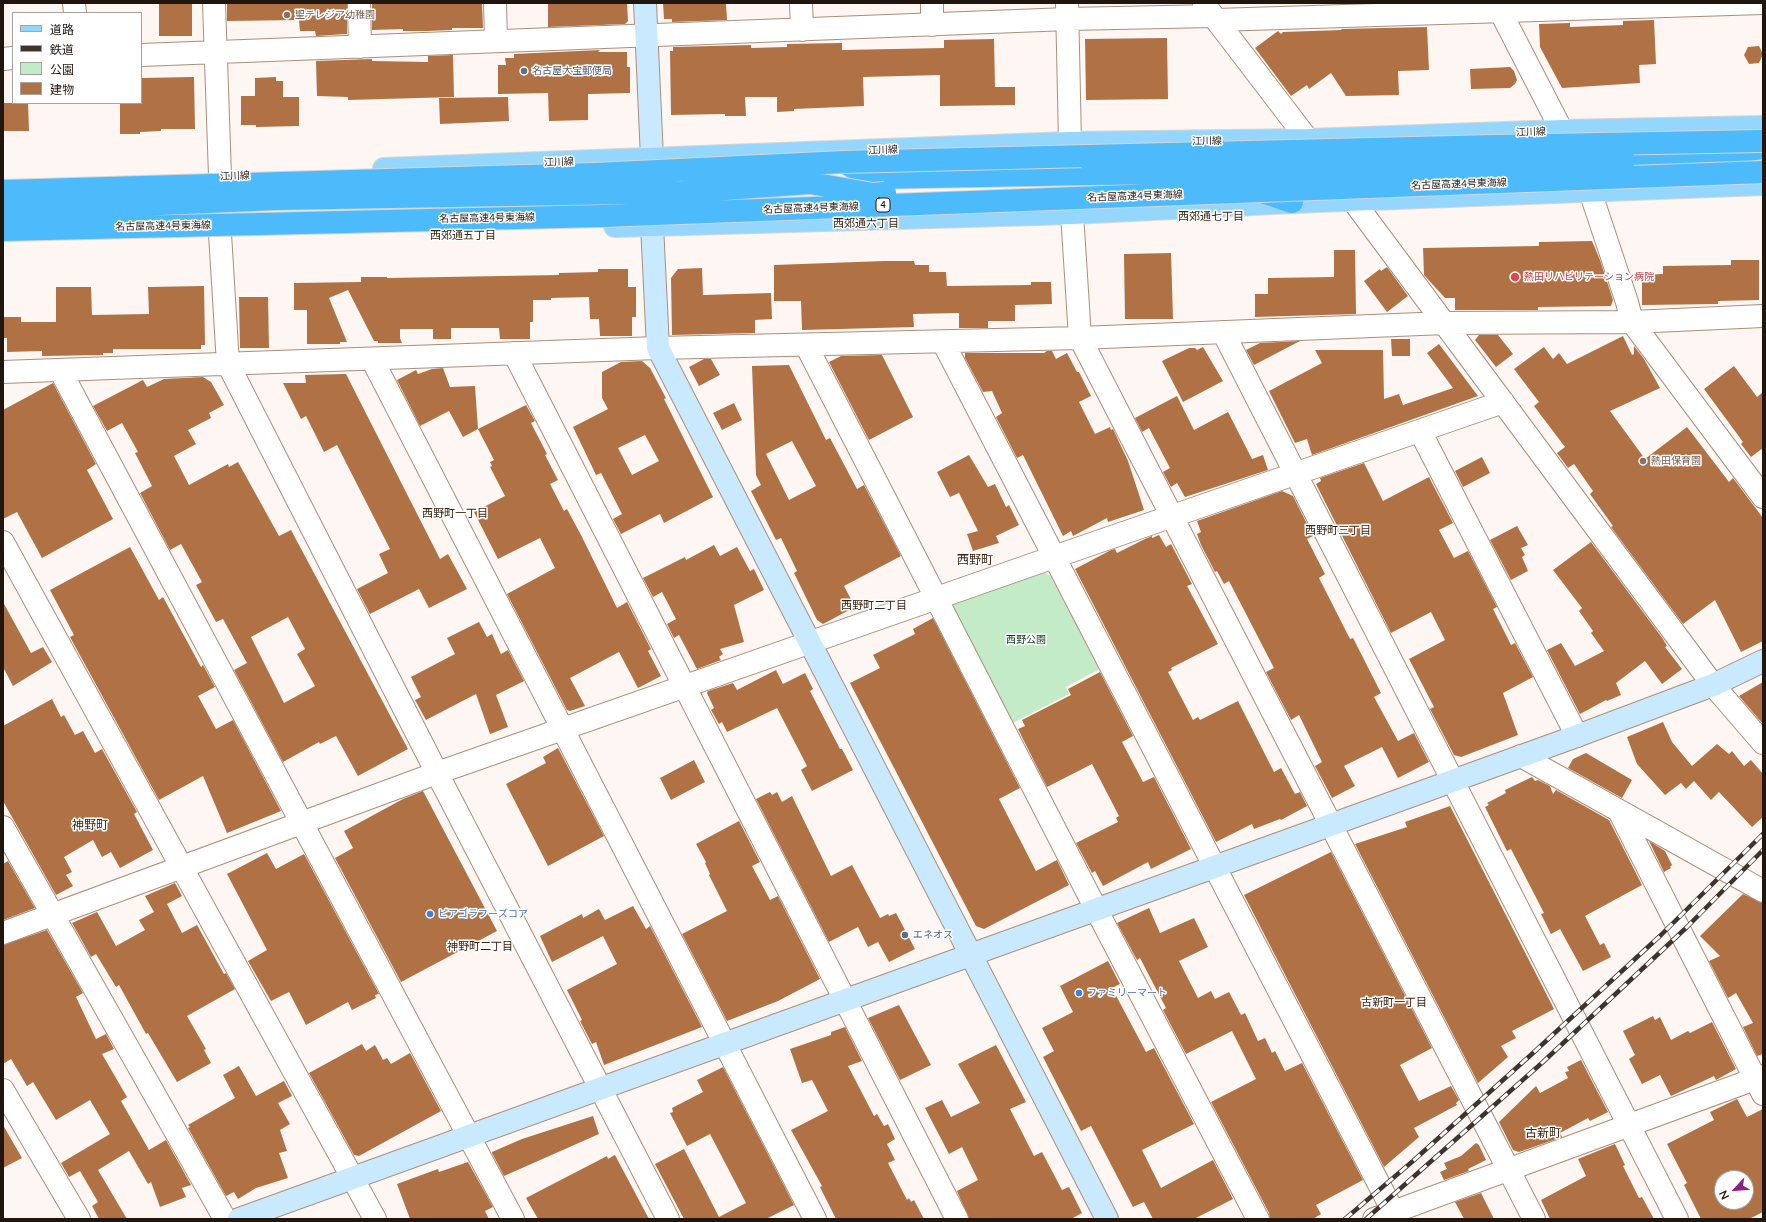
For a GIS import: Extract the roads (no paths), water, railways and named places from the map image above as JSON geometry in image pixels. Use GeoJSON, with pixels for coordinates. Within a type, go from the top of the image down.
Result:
{"type":"FeatureCollection","features":[{"type":"Feature","properties":{"kind":"highway"},"geometry":{"type":"LineString","coordinates":[[3,191],[596,174],[844,162],[1502,146],[1763,142]]}},
{"type":"Feature","properties":{"kind":"highway"},"geometry":{"type":"LineString","coordinates":[[844,162],[870,178],[1264,172],[1624,160],[1721,154],[1763,148]]}},
{"type":"Feature","properties":{"kind":"highway","name":"名古屋高速4号東海線"},"geometry":{"type":"LineString","coordinates":[[3,230],[602,216],[1763,172]]}},
{"type":"Feature","properties":{"kind":"highway"},"geometry":{"type":"LineString","coordinates":[[3,211],[276,199],[683,192],[810,183],[873,194],[1174,183],[1247,187],[1292,202]]}},
{"type":"Feature","properties":{"kind":"main road","name":"江川線"},"geometry":{"type":"LineString","coordinates":[[3,186],[652,158],[1070,143],[1308,140],[1562,131],[1763,127]]}},
{"type":"Feature","properties":{"kind":"main road"},"geometry":{"type":"LineString","coordinates":[[3,240],[652,225],[1072,213],[1292,202],[1354,201],[1763,184]]}},
{"type":"Feature","properties":{"kind":"street"},"geometry":{"type":"LineString","coordinates":[[214,3],[220,176],[220,234],[228,364],[436,773],[668,1219]]}},
{"type":"Feature","properties":{"kind":"street"},"geometry":{"type":"LineString","coordinates":[[359,3],[360,47]]}},
{"type":"Feature","properties":{"kind":"street"},"geometry":{"type":"LineString","coordinates":[[495,3],[496,42]]}},
{"type":"Feature","properties":{"kind":"street"},"geometry":{"type":"LineString","coordinates":[[645,3],[652,158],[652,225],[658,348],[1107,1219]]}},
{"type":"Feature","properties":{"kind":"street"},"geometry":{"type":"LineString","coordinates":[[801,3],[802,30]]}},
{"type":"Feature","properties":{"kind":"street"},"geometry":{"type":"LineString","coordinates":[[932,3],[932,25]]}},
{"type":"Feature","properties":{"kind":"street"},"geometry":{"type":"LineString","coordinates":[[142,55],[932,25],[1068,11],[1211,13],[1364,9],[1763,3]]}},
{"type":"Feature","properties":{"kind":"street"},"geometry":{"type":"LineString","coordinates":[[1498,7],[1562,131]]}},
{"type":"Feature","properties":{"kind":"street"},"geometry":{"type":"LineString","coordinates":[[1068,11],[1070,143]]}},
{"type":"Feature","properties":{"kind":"street"},"geometry":{"type":"LineString","coordinates":[[1211,13],[1354,201],[1713,685],[1763,743]]}},
{"type":"Feature","properties":{"kind":"street"},"geometry":{"type":"LineString","coordinates":[[1590,190],[1628,302],[1632,322],[1763,497]]}},
{"type":"Feature","properties":{"kind":"street"},"geometry":{"type":"LineString","coordinates":[[1072,213],[1080,338],[1534,1219]]}},
{"type":"Feature","properties":{"kind":"street"},"geometry":{"type":"LineString","coordinates":[[3,372],[658,348],[942,342],[1080,338],[1445,323],[1632,322],[1763,316]]}},
{"type":"Feature","properties":{"kind":"street"},"geometry":{"type":"LineString","coordinates":[[1223,332],[1677,1219]]}},
{"type":"Feature","properties":{"kind":"street"},"geometry":{"type":"LineString","coordinates":[[942,342],[1214,867],[1388,1216],[1508,1169],[1629,1125],[1760,1083],[1619,811]]}},
{"type":"Feature","properties":{"kind":"street"},"geometry":{"type":"LineString","coordinates":[[806,345],[1096,909],[1258,1219]]}},
{"type":"Feature","properties":{"kind":"street"},"geometry":{"type":"LineString","coordinates":[[514,353],[958,1219]]}},
{"type":"Feature","properties":{"kind":"street"},"geometry":{"type":"LineString","coordinates":[[372,359],[815,1219]]}},
{"type":"Feature","properties":{"kind":"street"},"geometry":{"type":"LineString","coordinates":[[60,370],[513,1219]]}},
{"type":"Feature","properties":{"kind":"street"},"geometry":{"type":"LineString","coordinates":[[3,933],[436,773],[1503,402]]}},
{"type":"Feature","properties":{"kind":"street"},"geometry":{"type":"LineString","coordinates":[[1420,431],[1577,736]]}},
{"type":"Feature","properties":{"kind":"street"},"geometry":{"type":"LineString","coordinates":[[3,542],[375,1219]]}},
{"type":"Feature","properties":{"kind":"street"},"geometry":{"type":"LineString","coordinates":[[239,1219],[1577,736],[1713,685],[1763,661]]}},
{"type":"Feature","properties":{"kind":"street"},"geometry":{"type":"LineString","coordinates":[[1521,756],[1763,891]]}},
{"type":"Feature","properties":{"kind":"street"},"geometry":{"type":"LineString","coordinates":[[3,827],[224,1219]]}},
{"type":"Feature","properties":{"kind":"street"},"geometry":{"type":"LineString","coordinates":[[3,1090],[78,1219]]}},
{"type":"Feature","properties":{"kind":"railway"},"geometry":{"type":"LineString","coordinates":[[1345,1219],[1413,1161],[1533,1053],[1661,935],[1763,834]]}},
{"type":"Feature","properties":{"kind":"railway"},"geometry":{"type":"LineString","coordinates":[[1366,1219],[1543,1062],[1687,927],[1763,850]]}},
{"type":"Feature","properties":{"kind":"place","name":"聖テレジア幼稚園"},"geometry":{"type":"Point","coordinates":[287,15]}},
{"type":"Feature","properties":{"kind":"place","name":"名古屋大宝郵便局"},"geometry":{"type":"Point","coordinates":[524,71]}},
{"type":"Feature","properties":{"kind":"place","name":"熱田リハビリテーション病院"},"geometry":{"type":"Point","coordinates":[1515,277]}},
{"type":"Feature","properties":{"kind":"place","name":"熱田保育園"},"geometry":{"type":"Point","coordinates":[1643,461]}},
{"type":"Feature","properties":{"kind":"place","name":"ピアゴラフーズコア"},"geometry":{"type":"Point","coordinates":[430,914]}},
{"type":"Feature","properties":{"kind":"place","name":"エネオス"},"geometry":{"type":"Point","coordinates":[905,935]}},
{"type":"Feature","properties":{"kind":"place","name":"ファミリーマート"},"geometry":{"type":"Point","coordinates":[1079,993]}},
{"type":"Feature","properties":{"kind":"district","name":"西郊通七丁目"},"geometry":{"type":"Point","coordinates":[1211,216]}},
{"type":"Feature","properties":{"kind":"district","name":"西郊通六丁目"},"geometry":{"type":"Point","coordinates":[866,223]}},
{"type":"Feature","properties":{"kind":"district","name":"西郊通五丁目"},"geometry":{"type":"Point","coordinates":[463,235]}},
{"type":"Feature","properties":{"kind":"district","name":"西野町一丁目"},"geometry":{"type":"Point","coordinates":[455,513]}},
{"type":"Feature","properties":{"kind":"district","name":"西野町三丁目"},"geometry":{"type":"Point","coordinates":[1338,530]}},
{"type":"Feature","properties":{"kind":"district","name":"西野町"},"geometry":{"type":"Point","coordinates":[975,560]}},
{"type":"Feature","properties":{"kind":"district","name":"西野町二丁目"},"geometry":{"type":"Point","coordinates":[874,605]}},
{"type":"Feature","properties":{"kind":"district","name":"神野町"},"geometry":{"type":"Point","coordinates":[90,825]}},
{"type":"Feature","properties":{"kind":"district","name":"神野町二丁目"},"geometry":{"type":"Point","coordinates":[480,946]}},
{"type":"Feature","properties":{"kind":"district","name":"古新町一丁目"},"geometry":{"type":"Point","coordinates":[1394,1002]}},
{"type":"Feature","properties":{"kind":"district","name":"古新町"},"geometry":{"type":"Point","coordinates":[1543,1133]}},
{"type":"Feature","properties":{"kind":"park label","name":"西野公園"},"geometry":{"type":"Point","coordinates":[1026,640]}}]}
